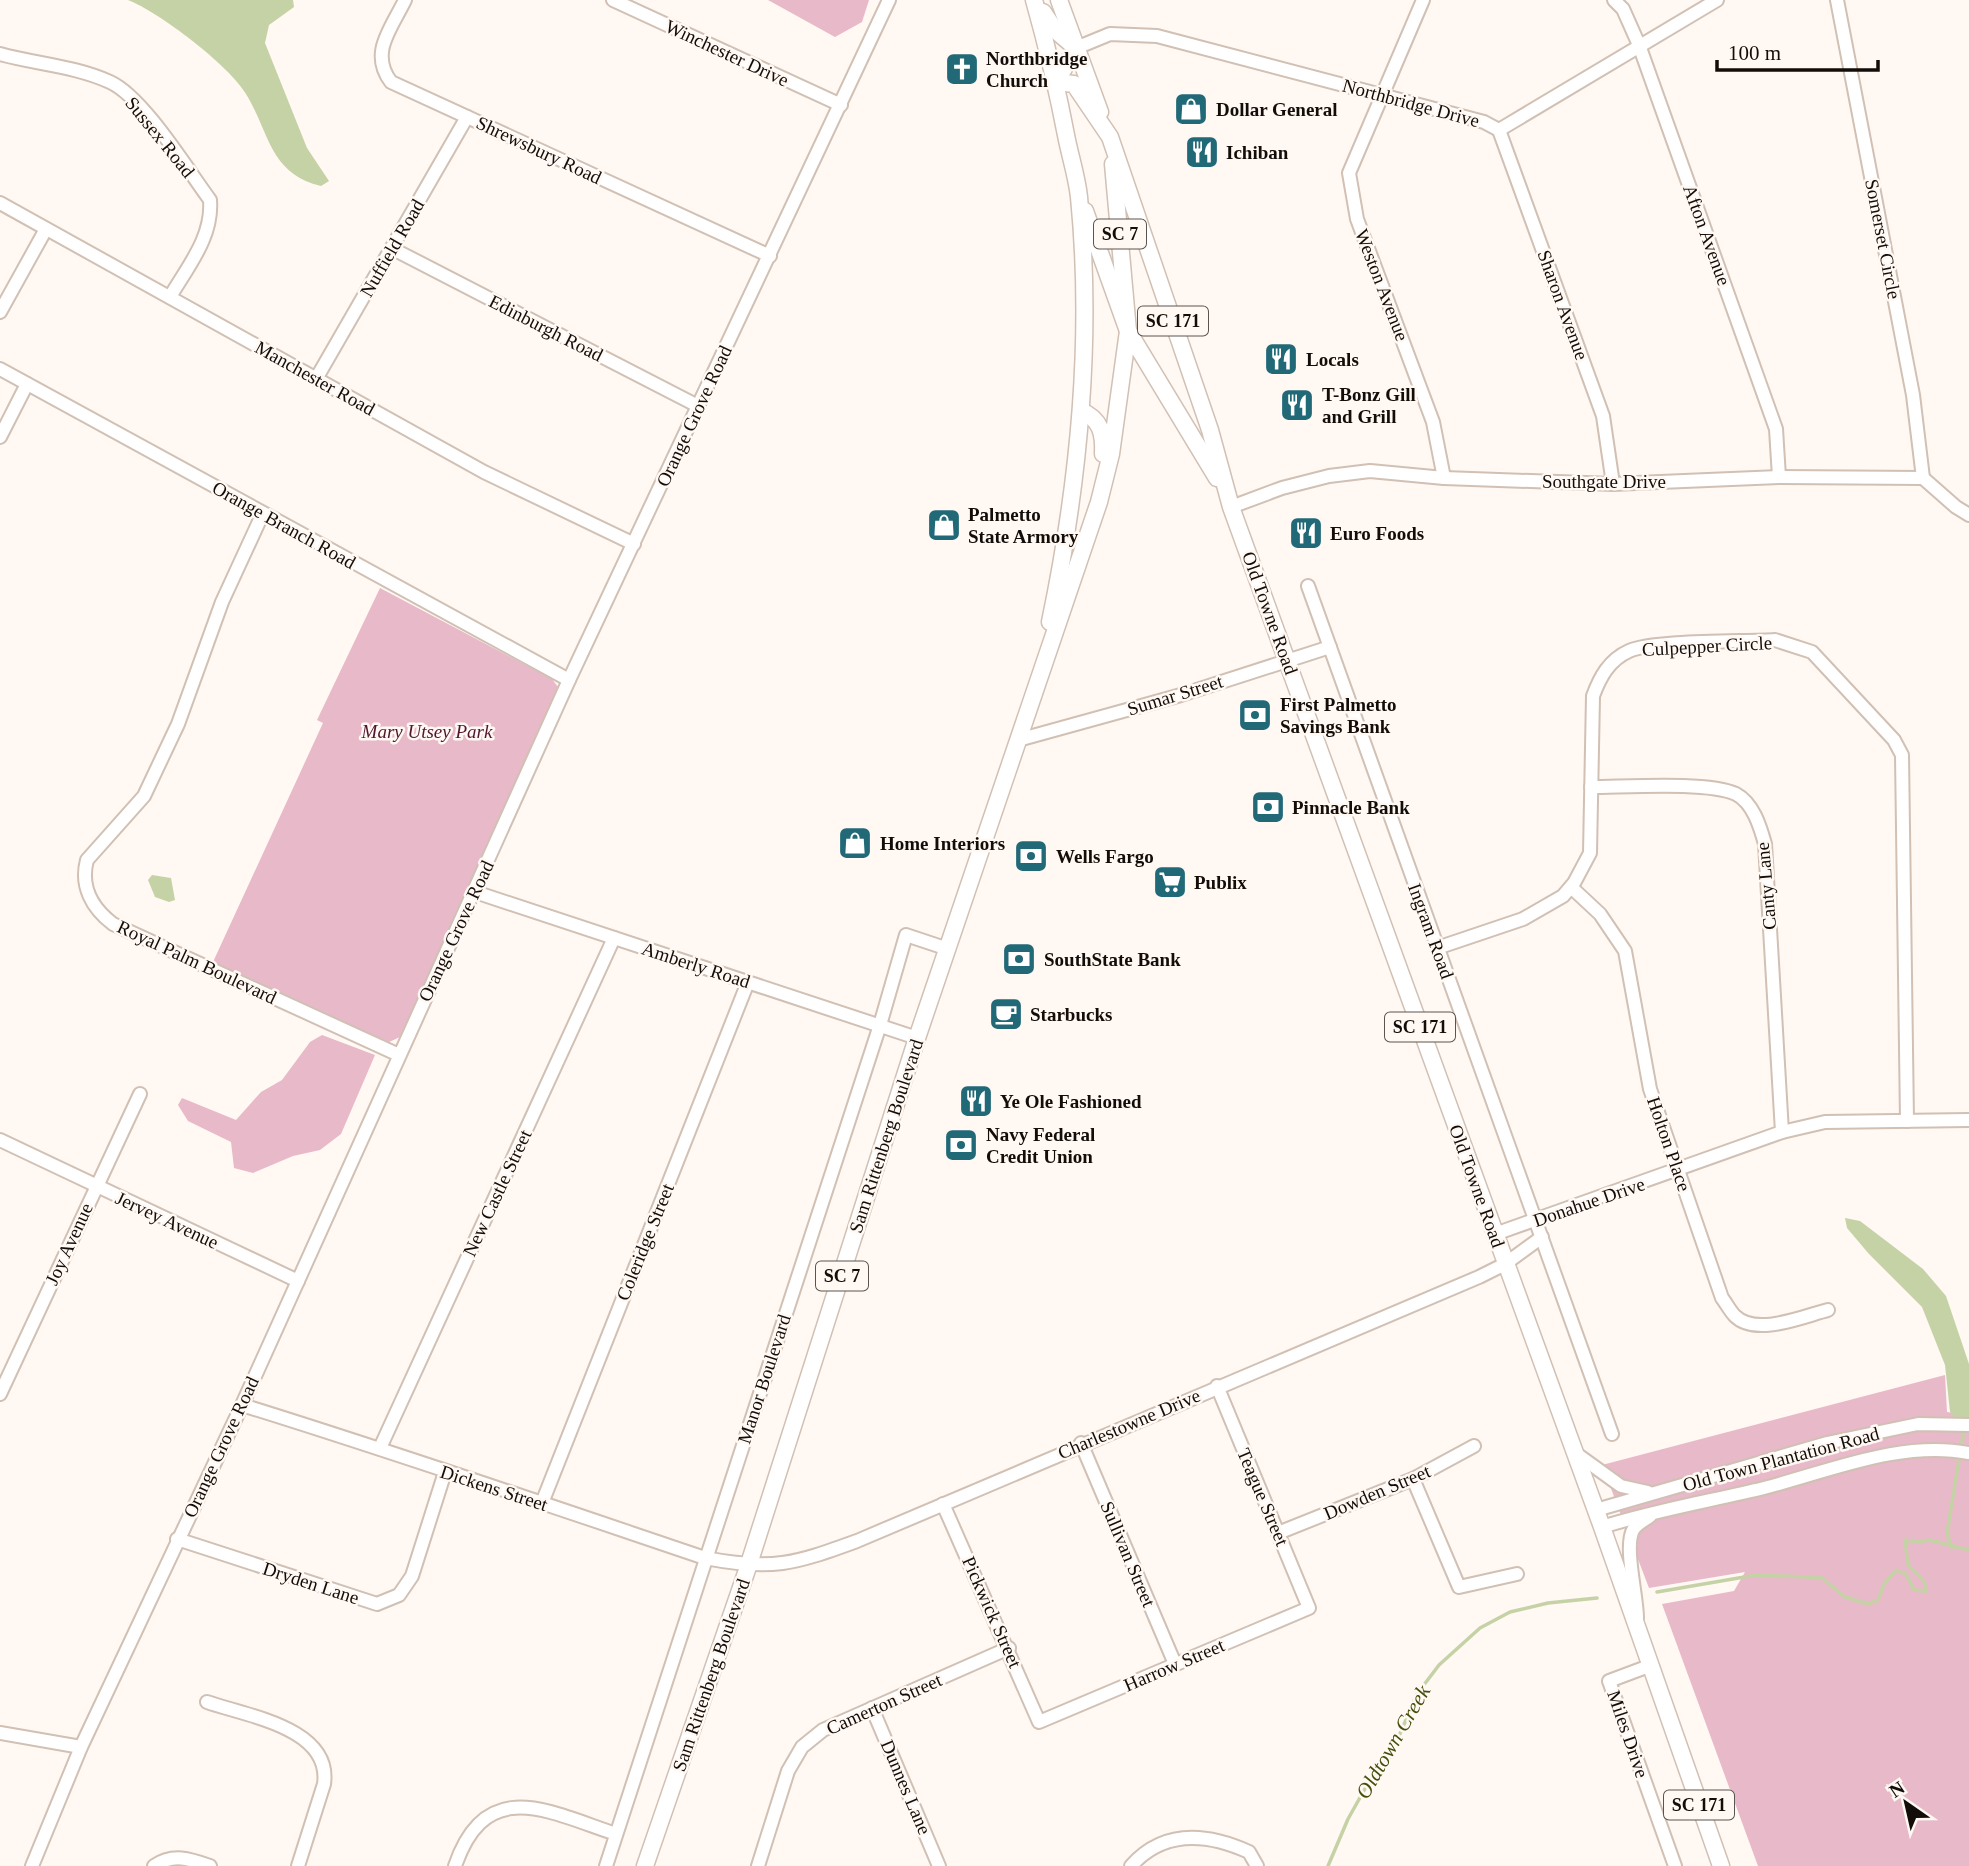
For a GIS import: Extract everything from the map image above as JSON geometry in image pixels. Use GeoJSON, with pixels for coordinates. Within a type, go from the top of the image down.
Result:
{"type":"FeatureCollection","features":[{"type":"Feature","properties":{"kind":"main road"},"geometry":{"type":"LineString","coordinates":[[1035,0],[1055,30],[1076,48],[1056,82],[1074,85],[1110,136]]}},
{"type":"Feature","properties":{"kind":"main road","name":"Sam Rittenberg Boulevard"},"geometry":{"type":"LineString","coordinates":[[1035,0],[1056,82],[1079,195],[1084,317],[1082,411],[1066,534],[1037,686]]}},
{"type":"Feature","properties":{"kind":"main road","name":"Sam Rittenberg Boulevard"},"geometry":{"type":"LineString","coordinates":[[645,1866],[748,1566],[917,1038],[1099,502],[1111,454],[1128,331],[1110,136],[1059,0]]}},
{"type":"Feature","properties":{"kind":"main road","name":"Old Towne Road"},"geometry":{"type":"LineString","coordinates":[[1110,136],[1210,430],[1231,507],[1596,1510],[1637,1634],[1721,1866]]}},
{"type":"Feature","properties":{"kind":"main road","name":"Old Towne Road"},"geometry":{"type":"LineString","coordinates":[[1079,195],[1128,331],[1212,468],[1231,507]]}},
{"type":"Feature","properties":{"kind":"main road"},"geometry":{"type":"LineString","coordinates":[[1082,411],[1096,420],[1104,439],[1099,502]]}},
{"type":"Feature","properties":{"kind":"street","name":"Shrewsbury Road"},"geometry":{"type":"LineString","coordinates":[[405,0],[379,54],[383,71],[391,82],[770,256]]}},
{"type":"Feature","properties":{"kind":"street","name":"Winchester Drive"},"geometry":{"type":"LineString","coordinates":[[613,0],[841,105]]}},
{"type":"Feature","properties":{"kind":"street","name":"Orange Grove Road"},"geometry":{"type":"LineString","coordinates":[[32,1866],[81,1747],[242,1405],[569,680],[889,0]]}},
{"type":"Feature","properties":{"kind":"street"},"geometry":{"type":"LineString","coordinates":[[1381,95],[1423,0]]}},
{"type":"Feature","properties":{"kind":"street","name":"Afton Avenue"},"geometry":{"type":"LineString","coordinates":[[1614,0],[1623,9],[1639,45],[1776,429],[1779,477]]}},
{"type":"Feature","properties":{"kind":"street","name":"Northbridge Drive"},"geometry":{"type":"LineString","coordinates":[[1076,48],[1110,34],[1157,36],[1485,122],[1499,130],[1717,0]]}},
{"type":"Feature","properties":{"kind":"street","name":"Somerset Circle"},"geometry":{"type":"LineString","coordinates":[[1837,0],[1913,395],[1923,478]]}},
{"type":"Feature","properties":{"kind":"street","name":"Sussex Road"},"geometry":{"type":"LineString","coordinates":[[0,54],[87,73],[112,83],[132,97],[210,200],[212,219],[206,237],[170,297]]}},
{"type":"Feature","properties":{"kind":"street","name":"Weston Avenue"},"geometry":{"type":"LineString","coordinates":[[1381,95],[1349,173],[1351,199],[1433,422],[1444,478]]}},
{"type":"Feature","properties":{"kind":"street","name":"Nuffield Road"},"geometry":{"type":"LineString","coordinates":[[316,379],[467,117]]}},
{"type":"Feature","properties":{"kind":"street","name":"Sharon Avenue"},"geometry":{"type":"LineString","coordinates":[[1499,130],[1604,416],[1613,484]]}},
{"type":"Feature","properties":{"kind":"street","name":"Manchester Road"},"geometry":{"type":"LineString","coordinates":[[0,203],[484,472],[634,544]]}},
{"type":"Feature","properties":{"kind":"street"},"geometry":{"type":"LineString","coordinates":[[0,312],[46,229]]}},
{"type":"Feature","properties":{"kind":"street","name":"Edinburgh Road"},"geometry":{"type":"LineString","coordinates":[[393,249],[698,406]]}},
{"type":"Feature","properties":{"kind":"street","name":"Orange Branch Road"},"geometry":{"type":"LineString","coordinates":[[0,369],[569,680]]}},
{"type":"Feature","properties":{"kind":"street"},"geometry":{"type":"LineString","coordinates":[[0,437],[27,384]]}},
{"type":"Feature","properties":{"kind":"street","name":"Southgate Drive"},"geometry":{"type":"LineString","coordinates":[[1231,507],[1282,488],[1329,476],[1370,471],[1444,478],[1613,484],[1779,477],[1923,478]]}},
{"type":"Feature","properties":{"kind":"street"},"geometry":{"type":"LineString","coordinates":[[1923,478],[1969,515]]}},
{"type":"Feature","properties":{"kind":"street","name":"Royal Palm Boulevard"},"geometry":{"type":"LineString","coordinates":[[263,513],[222,602],[178,724],[144,796],[88,860],[84,872],[86,888],[92,902],[113,923],[399,1055]]}},
{"type":"Feature","properties":{"kind":"street","name":"Ingram Road"},"geometry":{"type":"LineString","coordinates":[[1308,586],[1612,1434]]}},
{"type":"Feature","properties":{"kind":"street","name":"Culpepper Circle"},"geometry":{"type":"LineString","coordinates":[[1437,948],[1523,919],[1548,907],[1571,887],[1590,853],[1593,696],[1601,676],[1628,651],[1642,647],[1775,640],[1812,652],[1894,740],[1902,755],[1908,1121]]}},
{"type":"Feature","properties":{"kind":"street","name":"Sumar Street"},"geometry":{"type":"LineString","coordinates":[[1018,740],[1330,647]]}},
{"type":"Feature","properties":{"kind":"street","name":"Canty Lane"},"geometry":{"type":"LineString","coordinates":[[1591,787],[1713,788],[1737,794],[1753,813],[1765,844],[1782,1132]]}},
{"type":"Feature","properties":{"kind":"street","name":"Holton Place"},"geometry":{"type":"LineString","coordinates":[[1571,887],[1601,914],[1625,951],[1650,1089],[1722,1298],[1736,1318],[1751,1325],[1771,1324],[1828,1310]]}},
{"type":"Feature","properties":{"kind":"street","name":"Amberly Road"},"geometry":{"type":"LineString","coordinates":[[475,891],[917,1038]]}},
{"type":"Feature","properties":{"kind":"street","name":"Manor Boulevard"},"geometry":{"type":"LineString","coordinates":[[606,1866],[880,1025],[906,935],[948,949]]}},
{"type":"Feature","properties":{"kind":"street","name":"New Castle Street"},"geometry":{"type":"LineString","coordinates":[[380,1448],[614,938]]}},
{"type":"Feature","properties":{"kind":"street","name":"Coleridge Street"},"geometry":{"type":"LineString","coordinates":[[542,1503],[747,982]]}},
{"type":"Feature","properties":{"kind":"street","name":"Joy Avenue"},"geometry":{"type":"LineString","coordinates":[[0,1395],[140,1094]]}},
{"type":"Feature","properties":{"kind":"street","name":"Donahue Drive"},"geometry":{"type":"LineString","coordinates":[[1495,1234],[1782,1132],[1825,1122],[1969,1121]]}},
{"type":"Feature","properties":{"kind":"street","name":"Jervey Avenue"},"geometry":{"type":"LineString","coordinates":[[0,1140],[298,1281]]}},
{"type":"Feature","properties":{"kind":"street","name":"Charlestowne Drive"},"geometry":{"type":"LineString","coordinates":[[748,1566],[775,1566],[825,1553],[1505,1264],[1542,1237]]}},
{"type":"Feature","properties":{"kind":"street","name":"Teague Street"},"geometry":{"type":"LineString","coordinates":[[1217,1387],[1309,1608]]}},
{"type":"Feature","properties":{"kind":"street","name":"Dickens Street"},"geometry":{"type":"LineString","coordinates":[[242,1405],[380,1448],[705,1558],[748,1566]]}},
{"type":"Feature","properties":{"kind":"street","name":"Old Town Plantation Road"},"geometry":{"type":"LineString","coordinates":[[1596,1510],[1827,1443],[1918,1424],[1969,1425]]}},
{"type":"Feature","properties":{"kind":"street","name":"Sullivan Street"},"geometry":{"type":"LineString","coordinates":[[1081,1443],[1175,1664]]}},
{"type":"Feature","properties":{"kind":"street","name":"Dowden Street"},"geometry":{"type":"LineString","coordinates":[[1278,1533],[1413,1479],[1474,1446]]}},
{"type":"Feature","properties":{"kind":"street","name":"Old Town Plantation Road"},"geometry":{"type":"LineString","coordinates":[[1602,1527],[1660,1509],[1762,1488],[1927,1448],[1969,1453]]}},
{"type":"Feature","properties":{"kind":"street"},"geometry":{"type":"LineString","coordinates":[[1573,1452],[1621,1486],[1655,1493],[1660,1509],[1634,1528],[1630,1539],[1637,1634]]}},
{"type":"Feature","properties":{"kind":"street","name":"Dryden Lane"},"geometry":{"type":"LineString","coordinates":[[177,1539],[377,1604],[400,1595],[412,1576],[445,1472]]}},
{"type":"Feature","properties":{"kind":"street"},"geometry":{"type":"LineString","coordinates":[[1413,1479],[1459,1587],[1517,1574]]}},
{"type":"Feature","properties":{"kind":"street","name":"Pickwick Street"},"geometry":{"type":"LineString","coordinates":[[943,1504],[1009,1648],[1039,1722]]}},
{"type":"Feature","properties":{"kind":"street","name":"Harrow Street"},"geometry":{"type":"LineString","coordinates":[[1039,1722],[1309,1608]]}},
{"type":"Feature","properties":{"kind":"street","name":"Camerton Street"},"geometry":{"type":"LineString","coordinates":[[758,1866],[788,1771],[802,1747],[823,1730],[1009,1648]]}},
{"type":"Feature","properties":{"kind":"street","name":"Miles Drive"},"geometry":{"type":"LineString","coordinates":[[1649,1666],[1609,1681],[1675,1866]]}},
{"type":"Feature","properties":{"kind":"street"},"geometry":{"type":"LineString","coordinates":[[206,1702],[303,1735],[321,1757],[326,1771],[324,1784],[298,1866]]}},
{"type":"Feature","properties":{"kind":"street","name":"Dunnes Lane"},"geometry":{"type":"LineString","coordinates":[[872,1708],[939,1866]]}},
{"type":"Feature","properties":{"kind":"street"},"geometry":{"type":"LineString","coordinates":[[0,1732],[81,1747]]}},
{"type":"Feature","properties":{"kind":"street"},"geometry":{"type":"LineString","coordinates":[[455,1866],[465,1838],[479,1821],[501,1809],[542,1810],[616,1834]]}},
{"type":"Feature","properties":{"kind":"street"},"geometry":{"type":"LineString","coordinates":[[1131,1866],[1159,1843],[1203,1836],[1249,1852],[1257,1866]]}},
{"type":"Feature","properties":{"kind":"street"},"geometry":{"type":"LineString","coordinates":[[154,1866],[165,1859],[187,1858],[211,1866]]}},
{"type":"Feature","properties":{"kind":"green space"},"geometry":{"type":"Polygon","coordinates":[[[768,0],[869,0],[862,22],[835,37],[768,0]]]}},
{"type":"Feature","properties":{"kind":"green space","name":"Mary Utsey Park"},"geometry":{"type":"Polygon","coordinates":[[[380,588],[552,679],[558,687],[557,697],[400,1037],[387,1043],[213,962],[323,723],[317,720],[380,588]]]}},
{"type":"Feature","properties":{"kind":"green space"},"geometry":{"type":"Polygon","coordinates":[[[322,1035],[375,1055],[341,1134],[320,1150],[293,1156],[253,1173],[234,1168],[231,1142],[188,1121],[178,1105],[182,1098],[236,1120],[261,1092],[282,1080],[310,1042],[322,1035]]]}},
{"type":"Feature","properties":{"kind":"green space"},"geometry":{"type":"Polygon","coordinates":[[[1945,1375],[1947,1412],[1969,1415],[1969,1866],[1758,1866],[1662,1604],[1734,1591],[1745,1572],[1649,1588],[1602,1465],[1945,1375]]]}},
{"type":"Feature","properties":{"kind":"shaded area"},"geometry":{"type":"Polygon","coordinates":[[[128,0],[293,0],[294,7],[269,25],[265,43],[307,148],[329,181],[321,186],[291,172],[273,150],[238,82],[210,55],[175,28],[128,0]]]}},
{"type":"Feature","properties":{"kind":"shaded area"},"geometry":{"type":"Polygon","coordinates":[[[152,875],[171,878],[175,900],[169,902],[155,897],[148,880],[152,875]]]}},
{"type":"Feature","properties":{"kind":"shaded area"},"geometry":{"type":"Polygon","coordinates":[[[1845,1218],[1860,1221],[1923,1269],[1946,1296],[1969,1364],[1969,1422],[1956,1419],[1950,1412],[1945,1365],[1922,1307],[1869,1254],[1847,1228],[1845,1218]]]}},
{"type":"Feature","properties":{"kind":"waterway"},"geometry":{"type":"LineString","coordinates":[[1952,1548],[1947,1533],[1964,1429]]}},
{"type":"Feature","properties":{"kind":"waterway","name":"Oldtown Creek"},"geometry":{"type":"LineString","coordinates":[[1657,1592],[1756,1575],[1808,1577],[1822,1578],[1845,1597],[1869,1604],[1878,1600],[1884,1584],[1896,1570],[1906,1574],[1914,1590],[1926,1591],[1924,1581],[1908,1565],[1905,1540],[1930,1540],[1969,1550]]}},
{"type":"Feature","properties":{"kind":"waterway","name":"Oldtown Creek"},"geometry":{"type":"LineString","coordinates":[[1328,1866],[1348,1819],[1371,1778],[1390,1757],[1417,1694],[1439,1665],[1480,1628],[1510,1612],[1548,1603],[1597,1598]]}},
{"type":"Feature","properties":{"kind":"place","name":"Northbridge Church"},"geometry":{"type":"Point","coordinates":[962,69]}},
{"type":"Feature","properties":{"kind":"place","name":"Dollar General"},"geometry":{"type":"Point","coordinates":[1191,109]}},
{"type":"Feature","properties":{"kind":"place","name":"Ichiban"},"geometry":{"type":"Point","coordinates":[1202,152]}},
{"type":"Feature","properties":{"kind":"place","name":"Locals"},"geometry":{"type":"Point","coordinates":[1281,359]}},
{"type":"Feature","properties":{"kind":"place","name":"T-Bonz Gill and Grill"},"geometry":{"type":"Point","coordinates":[1297,405]}},
{"type":"Feature","properties":{"kind":"place","name":"Palmetto State Armory"},"geometry":{"type":"Point","coordinates":[944,525]}},
{"type":"Feature","properties":{"kind":"place","name":"Euro Foods"},"geometry":{"type":"Point","coordinates":[1306,533]}},
{"type":"Feature","properties":{"kind":"place","name":"First Palmetto Savings Bank"},"geometry":{"type":"Point","coordinates":[1255,715]}},
{"type":"Feature","properties":{"kind":"place","name":"Pinnacle Bank"},"geometry":{"type":"Point","coordinates":[1268,807]}},
{"type":"Feature","properties":{"kind":"place","name":"Home Interiors"},"geometry":{"type":"Point","coordinates":[855,843]}},
{"type":"Feature","properties":{"kind":"place","name":"Wells Fargo"},"geometry":{"type":"Point","coordinates":[1031,856]}},
{"type":"Feature","properties":{"kind":"place","name":"Publix"},"geometry":{"type":"Point","coordinates":[1170,882]}},
{"type":"Feature","properties":{"kind":"place","name":"SouthState Bank"},"geometry":{"type":"Point","coordinates":[1019,959]}},
{"type":"Feature","properties":{"kind":"place","name":"Starbucks"},"geometry":{"type":"Point","coordinates":[1006,1014]}},
{"type":"Feature","properties":{"kind":"place","name":"Ye Ole Fashioned"},"geometry":{"type":"Point","coordinates":[976,1101]}},
{"type":"Feature","properties":{"kind":"place","name":"Navy Federal Credit Union"},"geometry":{"type":"Point","coordinates":[961,1145]}}]}
